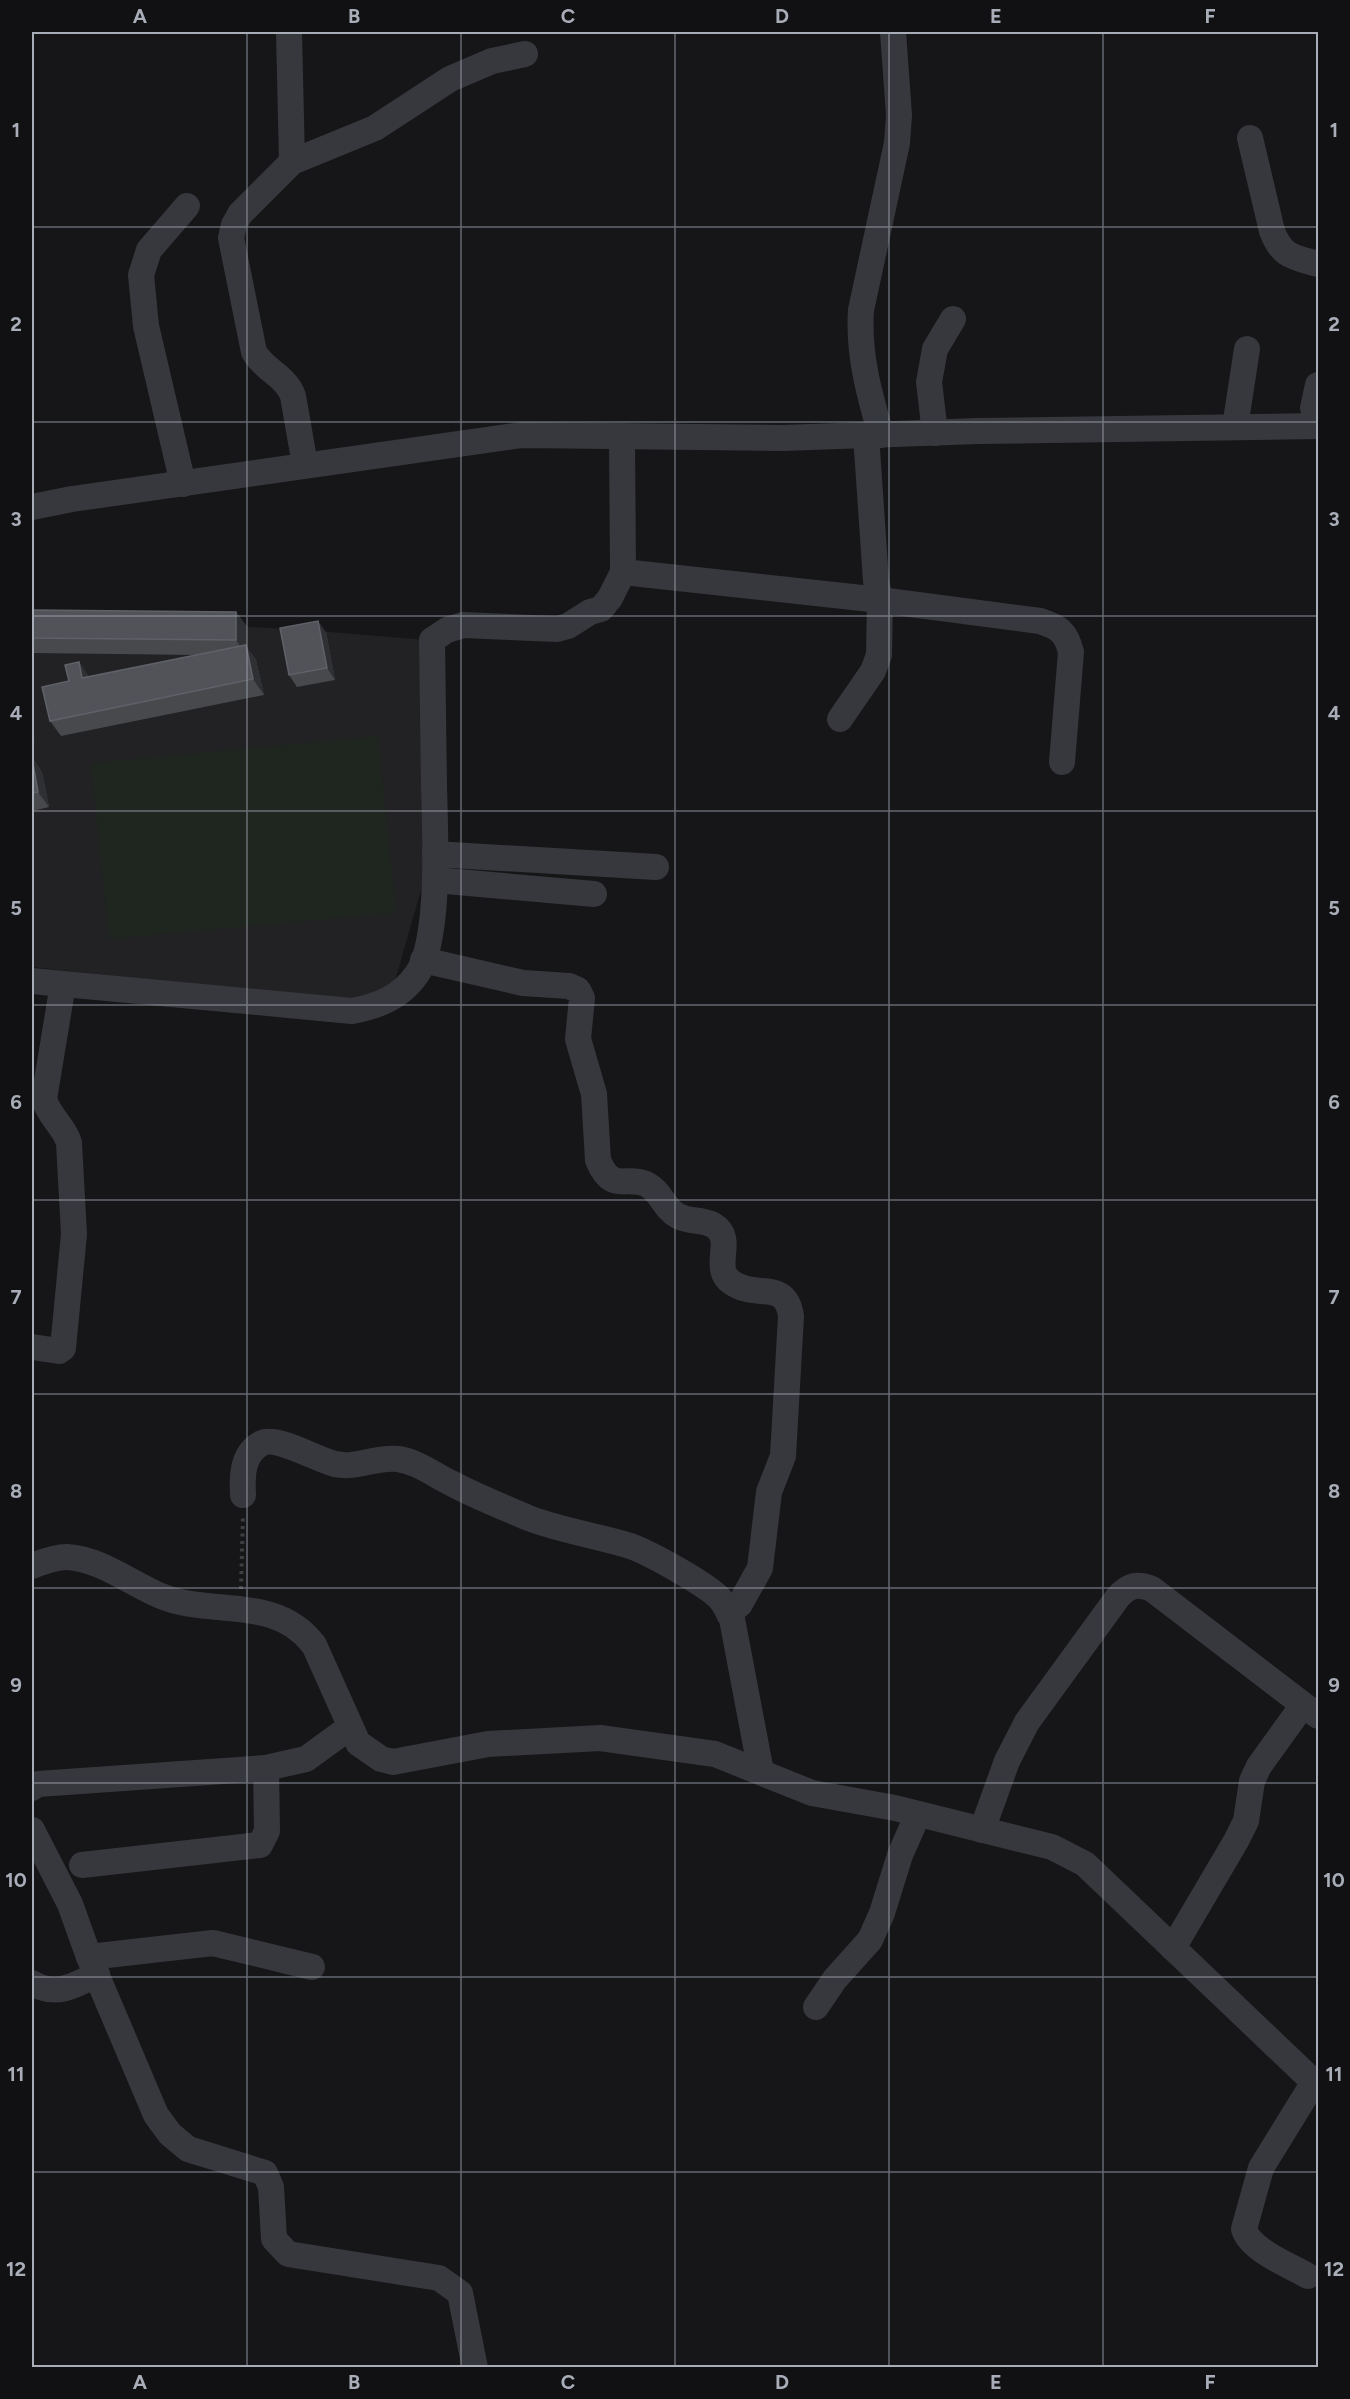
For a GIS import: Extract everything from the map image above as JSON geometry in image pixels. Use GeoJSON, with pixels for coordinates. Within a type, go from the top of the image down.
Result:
{"type":"FeatureCollection","features":[{"type":"Feature","properties":{"kind":"street"},"geometry":{"type":"LineString","coordinates":[[289,32],[292,162]]}},
{"type":"Feature","properties":{"kind":"street"},"geometry":{"type":"LineString","coordinates":[[840,719],[873,671],[879,655],[880,600],[875,570],[873,435],[859,335],[861,310],[897,143],[899,115],[893,32]]}},
{"type":"Feature","properties":{"kind":"street"},"geometry":{"type":"LineString","coordinates":[[305,465],[290,386],[265,367],[254,352],[231,238],[234,225],[240,214],[292,162],[375,128],[450,79],[492,61],[525,54]]}},
{"type":"Feature","properties":{"kind":"street"},"geometry":{"type":"LineString","coordinates":[[1250,138],[1277,245],[1288,256],[1318,264]]}},
{"type":"Feature","properties":{"kind":"street"},"geometry":{"type":"LineString","coordinates":[[183,484],[146,326],[141,275],[149,250],[187,206]]}},
{"type":"Feature","properties":{"kind":"street"},"geometry":{"type":"LineString","coordinates":[[935,433],[929,382],[935,350],[953,320]]}},
{"type":"Feature","properties":{"kind":"street"},"geometry":{"type":"LineString","coordinates":[[1235,427],[1247,350]]}},
{"type":"Feature","properties":{"kind":"street"},"geometry":{"type":"LineString","coordinates":[[1318,385],[1313,408],[1318,420]]}},
{"type":"Feature","properties":{"kind":"street"},"geometry":{"type":"LineString","coordinates":[[32,507],[72,499],[522,435],[783,438],[1318,426]]}},
{"type":"Feature","properties":{"kind":"street"},"geometry":{"type":"LineString","coordinates":[[32,981],[352,1011],[374,1007],[405,988],[418,972],[428,948],[435,880],[432,640],[447,630],[464,625],[557,629],[568,626],[591,612],[601,609],[610,598],[623,572],[622,436]]}},
{"type":"Feature","properties":{"kind":"street"},"geometry":{"type":"LineString","coordinates":[[623,572],[880,600],[1040,621],[1058,627],[1068,638],[1071,652],[1062,762]]}},
{"type":"Feature","properties":{"kind":"street"},"geometry":{"type":"LineString","coordinates":[[435,854],[656,867]]}},
{"type":"Feature","properties":{"kind":"street"},"geometry":{"type":"LineString","coordinates":[[435,880],[594,894]]}},
{"type":"Feature","properties":{"kind":"street"},"geometry":{"type":"LineString","coordinates":[[423,960],[523,983],[569,986],[578,990],[582,998],[578,1039],[594,1094],[598,1160],[601,1169],[613,1180],[623,1183],[644,1183],[659,1194],[671,1212],[679,1217],[711,1224],[720,1230],[724,1239],[723,1274],[727,1280],[740,1288],[778,1293],[786,1299],[790,1307],[783,1455],[769,1492],[760,1568],[740,1604],[729,1614]]}},
{"type":"Feature","properties":{"kind":"street"},"geometry":{"type":"LineString","coordinates":[[32,1347],[59,1351],[63,1348],[74,1234],[67,1134],[50,1116],[44,1100],[63,984]]}},
{"type":"Feature","properties":{"kind":"street"},"geometry":{"type":"LineString","coordinates":[[243,1495],[242,1471],[253,1450],[264,1442],[274,1441],[344,1466],[399,1459],[417,1465],[452,1484],[530,1518],[630,1546],[699,1582],[720,1599],[732,1619],[761,1772]]}},
{"type":"Feature","properties":{"kind":"street"},"geometry":{"type":"LineString","coordinates":[[32,1566],[66,1557],[93,1563],[162,1596],[193,1603],[241,1607],[291,1623],[305,1633],[314,1645],[358,1743],[381,1759],[393,1762],[488,1744],[600,1738],[715,1754],[812,1793],[918,1814],[1052,1847],[1085,1864],[1316,2084],[1261,2168],[1244,2229],[1246,2237],[1254,2246],[1308,2276]]}},
{"type":"Feature","properties":{"kind":"street"},"geometry":{"type":"LineString","coordinates":[[982,1830],[1007,1761],[1027,1722],[1118,1597],[1127,1588],[1139,1584],[1152,1589],[1311,1711],[1259,1766],[1252,1781],[1246,1821],[1173,1948]]}},
{"type":"Feature","properties":{"kind":"street"},"geometry":{"type":"LineString","coordinates":[[32,1788],[38,1784],[266,1768],[306,1759],[350,1727]]}},
{"type":"Feature","properties":{"kind":"street"},"geometry":{"type":"LineString","coordinates":[[82,1865],[260,1845],[267,1831],[266,1768]]}},
{"type":"Feature","properties":{"kind":"street"},"geometry":{"type":"LineString","coordinates":[[816,2007],[835,1979],[870,1940],[882,1913],[900,1855],[918,1814]]}},
{"type":"Feature","properties":{"kind":"street"},"geometry":{"type":"LineString","coordinates":[[32,1830],[70,1904],[93,1966],[156,2115],[170,2134],[188,2149],[265,2173],[271,2187],[274,2239],[288,2254],[439,2278],[460,2293],[475,2367]]}},
{"type":"Feature","properties":{"kind":"street"},"geometry":{"type":"LineString","coordinates":[[32,1983],[38,1987],[57,1991],[73,1987],[93,1966],[213,1942],[312,1967]]}},
{"type":"Feature","properties":{"kind":"path"},"geometry":{"type":"LineString","coordinates":[[241,1607],[243,1495]]}},
{"type":"Feature","properties":{"kind":"shaded area"},"geometry":{"type":"Polygon","coordinates":[[[92,618],[305,630],[426,640],[427,869],[393,988],[346,1001],[32,967],[32,621],[92,618]]]}},
{"type":"Feature","properties":{"kind":"shaded area"},"geometry":{"type":"Polygon","coordinates":[[[378,736],[396,913],[109,939],[91,763],[378,736]]]}},
{"type":"Feature","properties":{"kind":"building"},"geometry":{"type":"Polygon","coordinates":[[[32,610],[236,612],[236,640],[32,638],[32,610]]]}},
{"type":"Feature","properties":{"kind":"building"},"geometry":{"type":"Polygon","coordinates":[[[318,621],[327,668],[289,675],[280,628],[318,621]]]}},
{"type":"Feature","properties":{"kind":"building"},"geometry":{"type":"Polygon","coordinates":[[[246,645],[253,679],[50,721],[42,687],[69,681],[65,665],[79,662],[82,678],[246,645]]]}},
{"type":"Feature","properties":{"kind":"building"},"geometry":{"type":"Polygon","coordinates":[[[32,758],[38,792],[32,793],[32,758]]]}}]}
